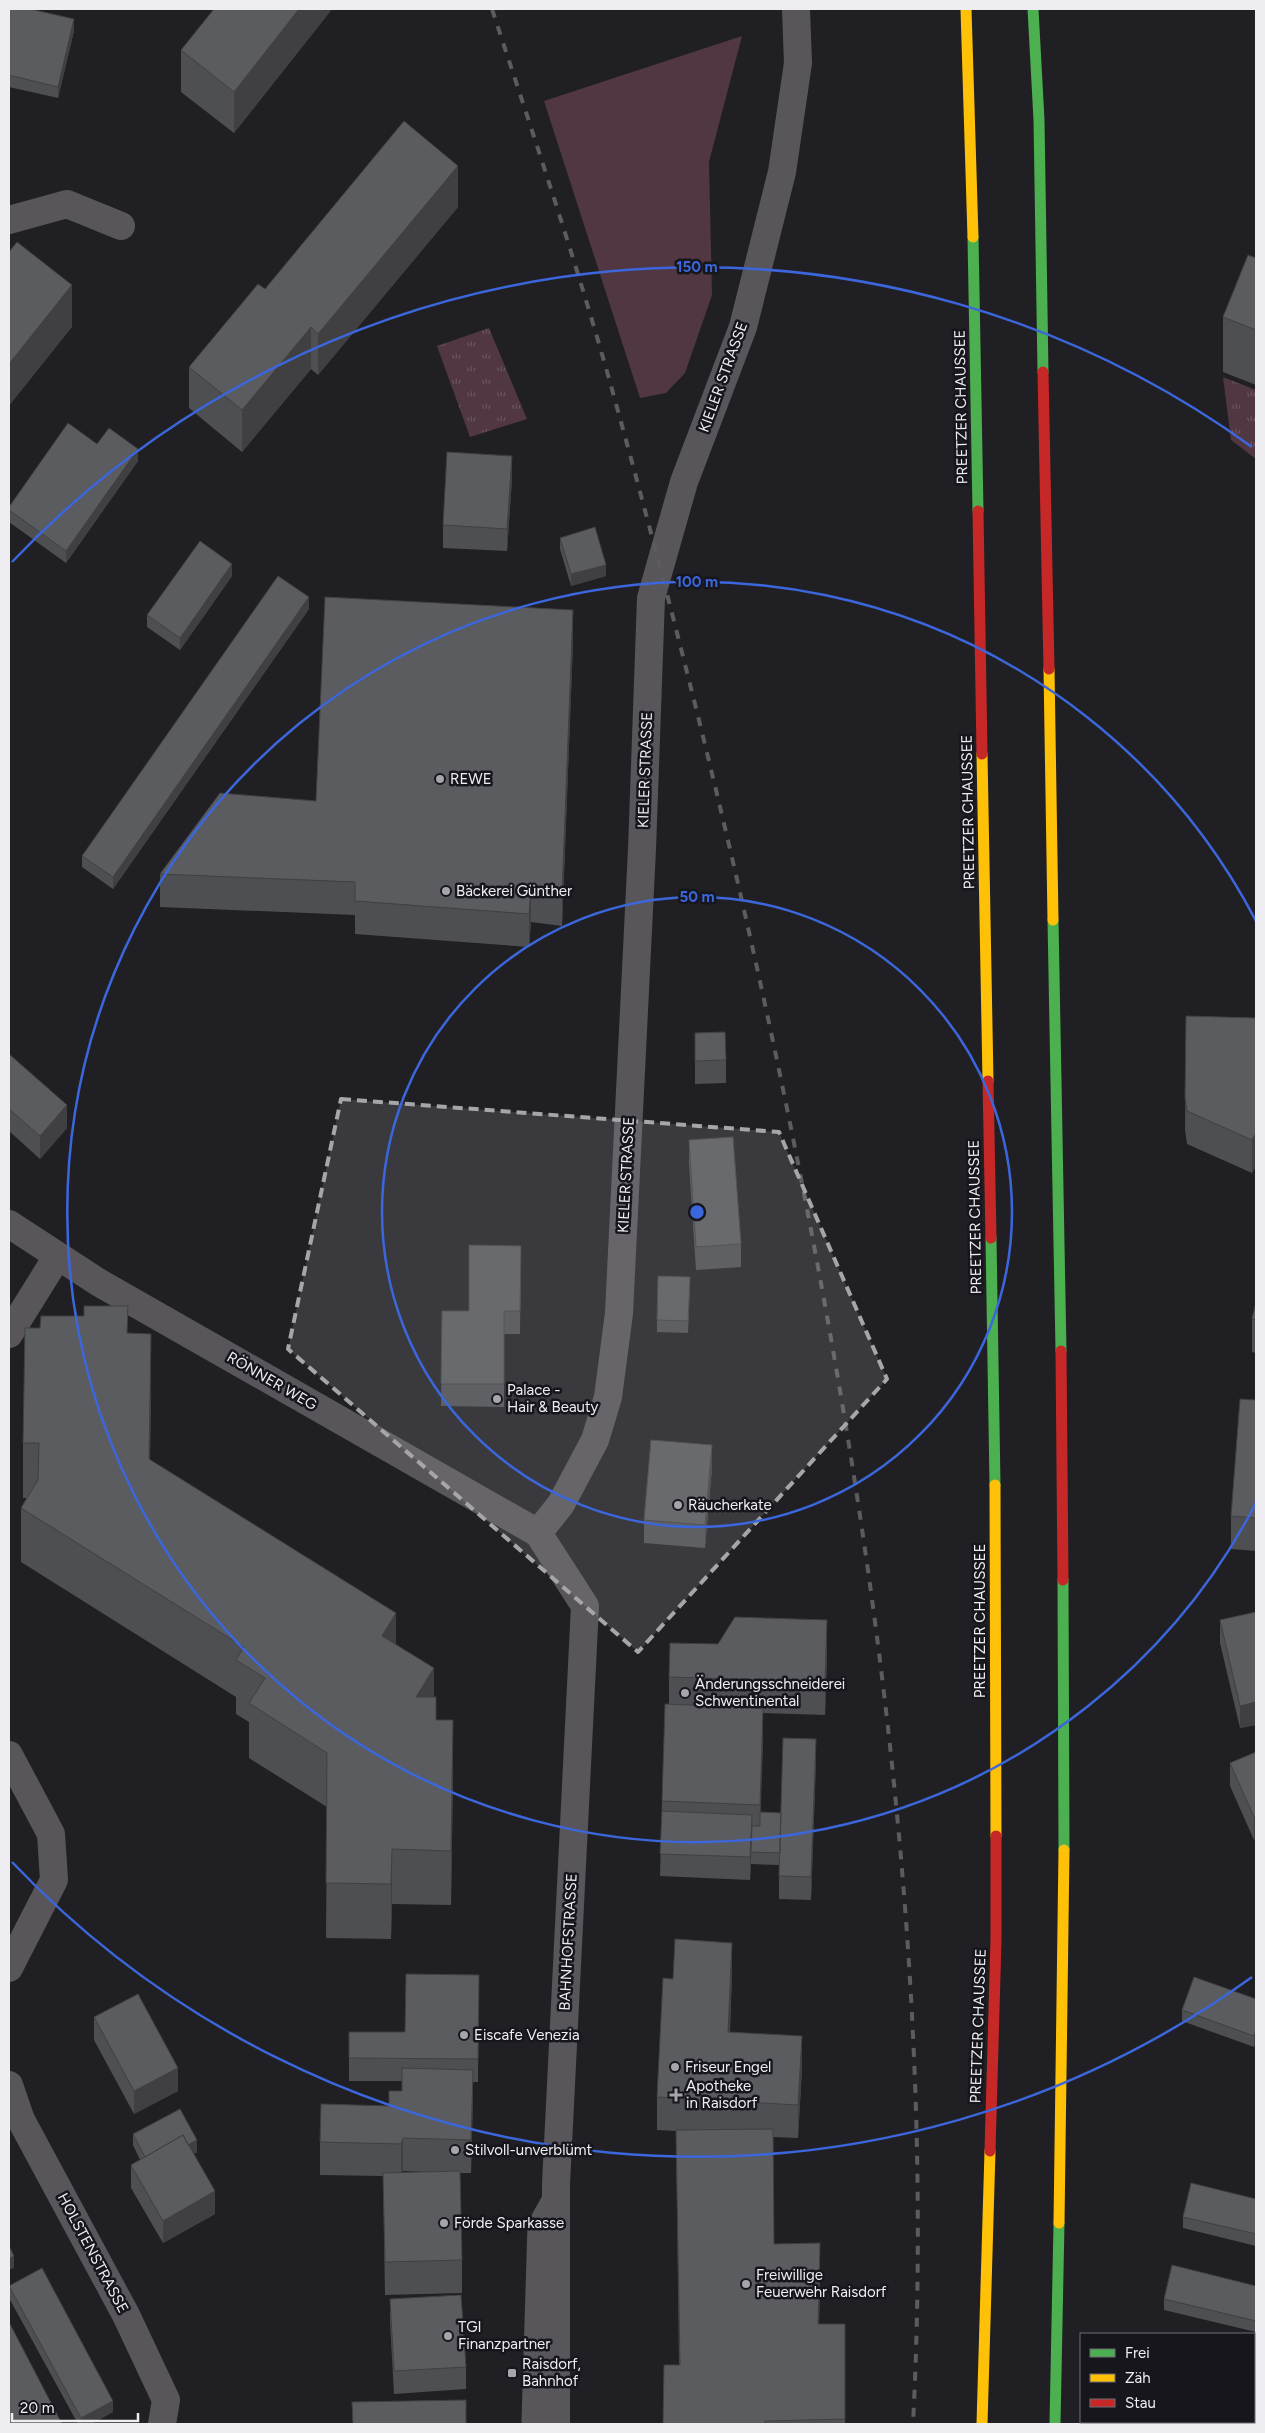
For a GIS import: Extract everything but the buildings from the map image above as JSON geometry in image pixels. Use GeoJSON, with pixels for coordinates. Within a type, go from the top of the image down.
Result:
{"type":"FeatureCollection","features":[{"type":"Feature","properties":{"kind":"highway","name":"PREETZER CHAUSSEE"},"geometry":{"type":"LineString","coordinates":[[966,9],[971,120],[995,1482],[996,1940],[982,2424]]}},
{"type":"Feature","properties":{"kind":"highway"},"geometry":{"type":"LineString","coordinates":[[1033,9],[1039,120],[1063,1485],[1064,1951],[1055,2424]]}},
{"type":"Feature","properties":{"kind":"street","name":"KIELER STRASSE"},"geometry":{"type":"LineString","coordinates":[[538,1533],[561,1504],[595,1440],[608,1397],[619,1313],[642,849],[652,598],[684,482],[743,327],[782,172],[798,63],[796,9]]}},
{"type":"Feature","properties":{"kind":"street"},"geometry":{"type":"LineString","coordinates":[[9,220],[67,204],[121,226]]}},
{"type":"Feature","properties":{"kind":"street","name":"RÖNNER WEG"},"geometry":{"type":"LineString","coordinates":[[9,1224],[57,1257],[538,1533]]}},
{"type":"Feature","properties":{"kind":"street"},"geometry":{"type":"LineString","coordinates":[[9,1334],[57,1257]]}},
{"type":"Feature","properties":{"kind":"street","name":"BAHNHOFSTRASSE"},"geometry":{"type":"LineString","coordinates":[[538,1533],[585,1606],[556,2193],[556,2424]]}},
{"type":"Feature","properties":{"kind":"street"},"geometry":{"type":"LineString","coordinates":[[9,1755],[51,1834],[54,1880],[9,1968]]}},
{"type":"Feature","properties":{"kind":"street","name":"HOLSTENSTRASSE"},"geometry":{"type":"LineString","coordinates":[[9,2085],[21,2120],[126,2314],[166,2400],[162,2424]]}},
{"type":"Feature","properties":{"kind":"lane"},"geometry":{"type":"LineString","coordinates":[[534,2424],[532,2421],[538,2225],[556,2193]]}},
{"type":"Feature","properties":{"kind":"highlighted area"},"geometry":{"type":"Polygon","coordinates":[[[341,1099],[779,1132],[887,1379],[638,1652],[288,1349],[341,1099]]]}},
{"type":"Feature","properties":{"kind":"green space"},"geometry":{"type":"Polygon","coordinates":[[[742,36],[709,162],[712,295],[685,373],[666,393],[640,398],[544,101],[742,36]]]}},
{"type":"Feature","properties":{"kind":"green space"},"geometry":{"type":"Polygon","coordinates":[[[489,328],[527,419],[470,437],[437,346],[489,328]]]}},
{"type":"Feature","properties":{"kind":"green space"},"geometry":{"type":"Polygon","coordinates":[[[1223,377],[1256,390],[1256,459],[1231,440],[1223,377]]]}},
{"type":"Feature","properties":{"kind":"railway"},"geometry":{"type":"LineString","coordinates":[[492,9],[595,329],[668,596],[696,707],[749,930],[773,1042],[818,1267],[843,1410],[866,1554],[885,1698],[900,1842],[910,1987],[917,2133],[918,2278],[913,2424]]}},
{"type":"Feature","properties":{"kind":"traffic: fast"},"geometry":{"type":"LineString","coordinates":[[1033,9],[1039,120],[1043,372]]}},
{"type":"Feature","properties":{"kind":"traffic: fast"},"geometry":{"type":"LineString","coordinates":[[973,237],[978,511]]}},
{"type":"Feature","properties":{"kind":"traffic: fast"},"geometry":{"type":"LineString","coordinates":[[1053,920],[1061,1351]]}},
{"type":"Feature","properties":{"kind":"traffic: fast"},"geometry":{"type":"LineString","coordinates":[[991,1238],[995,1485]]}},
{"type":"Feature","properties":{"kind":"traffic: fast"},"geometry":{"type":"LineString","coordinates":[[1063,1580],[1064,1850]]}},
{"type":"Feature","properties":{"kind":"traffic: fast"},"geometry":{"type":"LineString","coordinates":[[1055,2424],[1059,2223]]}},
{"type":"Feature","properties":{"kind":"traffic: slow"},"geometry":{"type":"LineString","coordinates":[[966,9],[973,237]]}},
{"type":"Feature","properties":{"kind":"traffic: slow"},"geometry":{"type":"LineString","coordinates":[[1049,669],[1053,920]]}},
{"type":"Feature","properties":{"kind":"traffic: slow"},"geometry":{"type":"LineString","coordinates":[[982,754],[988,1081]]}},
{"type":"Feature","properties":{"kind":"traffic: slow"},"geometry":{"type":"LineString","coordinates":[[995,1485],[996,1836]]}},
{"type":"Feature","properties":{"kind":"traffic: slow"},"geometry":{"type":"LineString","coordinates":[[1059,2223],[1064,1850]]}},
{"type":"Feature","properties":{"kind":"traffic: slow"},"geometry":{"type":"LineString","coordinates":[[982,2424],[990,2151]]}},
{"type":"Feature","properties":{"kind":"traffic: jam"},"geometry":{"type":"LineString","coordinates":[[1043,372],[1049,669]]}},
{"type":"Feature","properties":{"kind":"traffic: jam"},"geometry":{"type":"LineString","coordinates":[[978,511],[982,754]]}},
{"type":"Feature","properties":{"kind":"traffic: jam"},"geometry":{"type":"LineString","coordinates":[[988,1081],[991,1238]]}},
{"type":"Feature","properties":{"kind":"traffic: jam"},"geometry":{"type":"LineString","coordinates":[[1061,1351],[1063,1580]]}},
{"type":"Feature","properties":{"kind":"traffic: jam"},"geometry":{"type":"LineString","coordinates":[[990,2151],[996,1940],[996,1836]]}},
{"type":"Feature","properties":{"kind":"place","name":"REWE"},"geometry":{"type":"Point","coordinates":[440,779]}},
{"type":"Feature","properties":{"kind":"place","name":"Bäckerei Günther"},"geometry":{"type":"Point","coordinates":[446,891]}},
{"type":"Feature","properties":{"kind":"place","name":"Palace - Hair & Beauty"},"geometry":{"type":"Point","coordinates":[497,1399]}},
{"type":"Feature","properties":{"kind":"place","name":"Räucherkate"},"geometry":{"type":"Point","coordinates":[678,1505]}},
{"type":"Feature","properties":{"kind":"place","name":"Änderungsschneiderei Schwentinental"},"geometry":{"type":"Point","coordinates":[685,1693]}},
{"type":"Feature","properties":{"kind":"place","name":"Eiscafe Venezia"},"geometry":{"type":"Point","coordinates":[464,2035]}},
{"type":"Feature","properties":{"kind":"place","name":"Friseur Engel"},"geometry":{"type":"Point","coordinates":[675,2067]}},
{"type":"Feature","properties":{"kind":"place","name":"Apotheke in Raisdorf"},"geometry":{"type":"Point","coordinates":[676,2095]}},
{"type":"Feature","properties":{"kind":"place","name":"Stilvoll-unverblümt"},"geometry":{"type":"Point","coordinates":[455,2150]}},
{"type":"Feature","properties":{"kind":"place","name":"Förde Sparkasse"},"geometry":{"type":"Point","coordinates":[444,2223]}},
{"type":"Feature","properties":{"kind":"place","name":"Freiwillige Feuerwehr Raisdorf"},"geometry":{"type":"Point","coordinates":[746,2284]}},
{"type":"Feature","properties":{"kind":"place","name":"TGI Finanzpartner"},"geometry":{"type":"Point","coordinates":[448,2336]}},
{"type":"Feature","properties":{"kind":"place","name":"Raisdorf, Bahnhof"},"geometry":{"type":"Point","coordinates":[512,2373]}}]}
